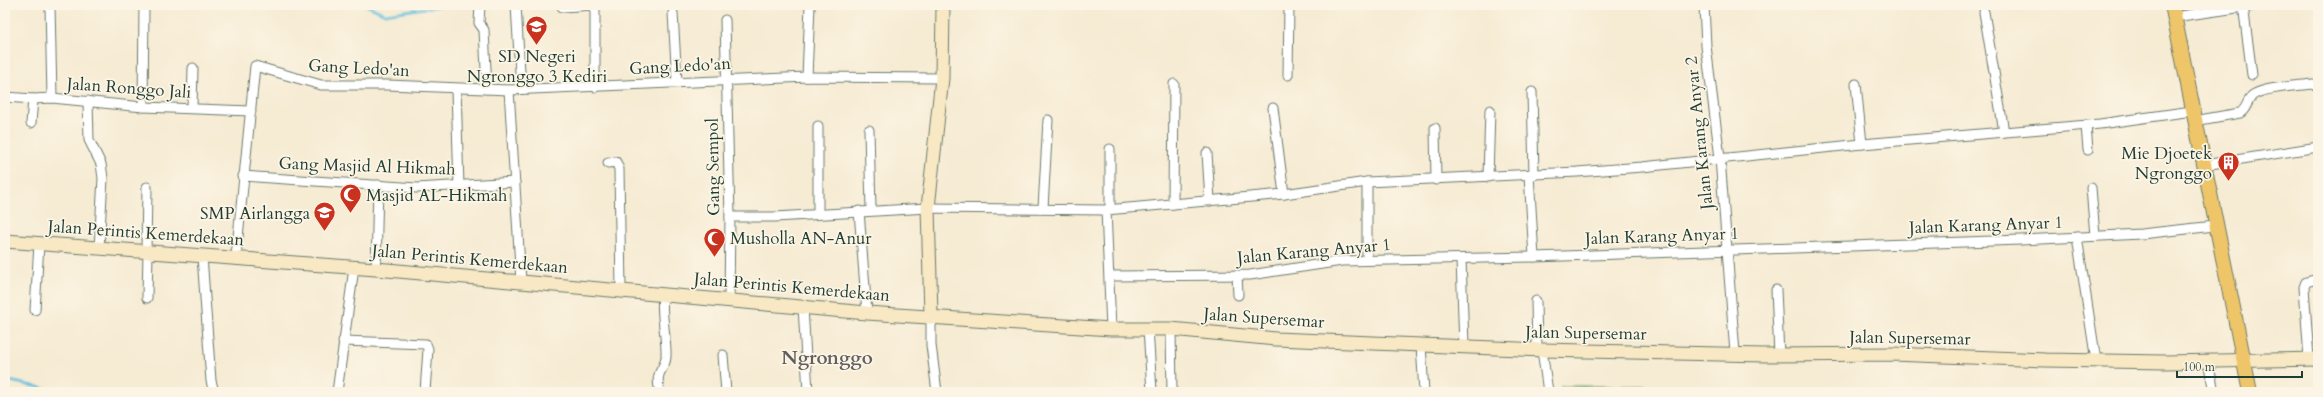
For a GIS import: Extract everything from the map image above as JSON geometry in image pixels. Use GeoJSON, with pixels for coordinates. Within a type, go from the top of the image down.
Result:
{"type":"FeatureCollection","features":[{"type":"Feature","properties":{"kind":"main road"},"geometry":{"type":"LineString","coordinates":[[931,316],[928,208],[942,78],[944,5]]}},
{"type":"Feature","properties":{"kind":"main road"},"geometry":{"type":"LineString","coordinates":[[2173,11],[2215,226],[2250,392]]}},
{"type":"Feature","properties":{"kind":"main road","name":"Jalan Perintis Kemerdekaan"},"geometry":{"type":"LineString","coordinates":[[5,241],[202,256],[236,257],[868,313],[931,316]]}},
{"type":"Feature","properties":{"kind":"main road","name":"Jalan Supersemar"},"geometry":{"type":"LineString","coordinates":[[931,316],[1111,329],[1171,329],[1261,338],[1540,350],[1779,355],[1892,354],[2096,361],[2314,359]]}},
{"type":"Feature","properties":{"kind":"street"},"geometry":{"type":"LineString","coordinates":[[50,5],[52,98]]}},
{"type":"Feature","properties":{"kind":"street"},"geometry":{"type":"LineString","coordinates":[[143,107],[144,5]]}},
{"type":"Feature","properties":{"kind":"street"},"geometry":{"type":"LineString","coordinates":[[480,5],[479,23],[484,30],[487,89]]}},
{"type":"Feature","properties":{"kind":"street"},"geometry":{"type":"LineString","coordinates":[[516,5],[521,89]]}},
{"type":"Feature","properties":{"kind":"street"},"geometry":{"type":"LineString","coordinates":[[562,8],[595,5],[596,87]]}},
{"type":"Feature","properties":{"kind":"street"},"geometry":{"type":"LineString","coordinates":[[807,77],[810,5]]}},
{"type":"Feature","properties":{"kind":"street"},"geometry":{"type":"LineString","coordinates":[[1288,75],[1289,5]]}},
{"type":"Feature","properties":{"kind":"street","name":"Jalan Karang Anyar 2"},"geometry":{"type":"LineString","coordinates":[[1704,5],[1706,46],[1720,158],[1735,353]]}},
{"type":"Feature","properties":{"kind":"street"},"geometry":{"type":"LineString","coordinates":[[2173,11],[2258,5]]}},
{"type":"Feature","properties":{"kind":"street"},"geometry":{"type":"LineString","coordinates":[[2243,6],[2252,75]]}},
{"type":"Feature","properties":{"kind":"street"},"geometry":{"type":"LineString","coordinates":[[1984,12],[2004,132]]}},
{"type":"Feature","properties":{"kind":"street"},"geometry":{"type":"LineString","coordinates":[[673,13],[677,82]]}},
{"type":"Feature","properties":{"kind":"street","name":"Gang Sempol"},"geometry":{"type":"LineString","coordinates":[[725,20],[730,217],[729,301]]}},
{"type":"Feature","properties":{"kind":"street","name":"Gang Ledo'an"},"geometry":{"type":"LineString","coordinates":[[251,110],[255,66],[321,85],[388,85],[509,90],[807,77],[942,78]]}},
{"type":"Feature","properties":{"kind":"street"},"geometry":{"type":"LineString","coordinates":[[192,108],[194,68]]}},
{"type":"Feature","properties":{"kind":"street"},"geometry":{"type":"LineString","coordinates":[[1173,204],[1174,84]]}},
{"type":"Feature","properties":{"kind":"street"},"geometry":{"type":"LineString","coordinates":[[1856,84],[1862,144]]}},
{"type":"Feature","properties":{"kind":"street"},"geometry":{"type":"LineString","coordinates":[[730,217],[928,208],[1108,209],[1284,194],[1367,182],[1532,175],[1862,144],[2240,113],[2245,109],[2250,97],[2262,92],[2313,84],[2318,86]]}},
{"type":"Feature","properties":{"kind":"street"},"geometry":{"type":"LineString","coordinates":[[456,89],[459,187]]}},
{"type":"Feature","properties":{"kind":"street"},"geometry":{"type":"LineString","coordinates":[[509,90],[521,282]]}},
{"type":"Feature","properties":{"kind":"street"},"geometry":{"type":"LineString","coordinates":[[1532,92],[1534,257]]}},
{"type":"Feature","properties":{"kind":"street","name":"Jalan Ronggo Jali"},"geometry":{"type":"LineString","coordinates":[[5,97],[33,99],[52,98],[143,107],[251,110]]}},
{"type":"Feature","properties":{"kind":"street"},"geometry":{"type":"LineString","coordinates":[[31,123],[33,99]]}},
{"type":"Feature","properties":{"kind":"street"},"geometry":{"type":"LineString","coordinates":[[88,101],[89,140],[101,164],[103,178],[99,248]]}},
{"type":"Feature","properties":{"kind":"street"},"geometry":{"type":"LineString","coordinates":[[1273,108],[1284,194]]}},
{"type":"Feature","properties":{"kind":"street"},"geometry":{"type":"LineString","coordinates":[[236,257],[243,176],[251,110]]}},
{"type":"Feature","properties":{"kind":"street"},"geometry":{"type":"LineString","coordinates":[[1488,177],[1490,110]]}},
{"type":"Feature","properties":{"kind":"street"},"geometry":{"type":"LineString","coordinates":[[1043,208],[1048,120]]}},
{"type":"Feature","properties":{"kind":"street"},"geometry":{"type":"LineString","coordinates":[[2086,125],[2088,150]]}},
{"type":"Feature","properties":{"kind":"street"},"geometry":{"type":"LineString","coordinates":[[818,126],[818,214]]}},
{"type":"Feature","properties":{"kind":"street"},"geometry":{"type":"LineString","coordinates":[[1435,128],[1436,180]]}},
{"type":"Feature","properties":{"kind":"street"},"geometry":{"type":"LineString","coordinates":[[869,130],[871,210]]}},
{"type":"Feature","properties":{"kind":"street"},"geometry":{"type":"LineString","coordinates":[[2204,165],[2318,147]]}},
{"type":"Feature","properties":{"kind":"street"},"geometry":{"type":"LineString","coordinates":[[1110,149],[1108,209],[1111,329]]}},
{"type":"Feature","properties":{"kind":"street"},"geometry":{"type":"LineString","coordinates":[[1207,153],[1210,201]]}},
{"type":"Feature","properties":{"kind":"street"},"geometry":{"type":"LineString","coordinates":[[608,163],[616,162],[619,169],[621,290]]}},
{"type":"Feature","properties":{"kind":"street","name":"Gang Masjid Al Hikmah"},"geometry":{"type":"LineString","coordinates":[[243,176],[378,185],[459,187],[515,182]]}},
{"type":"Feature","properties":{"kind":"street"},"geometry":{"type":"LineString","coordinates":[[1367,182],[1367,260]]}},
{"type":"Feature","properties":{"kind":"street"},"geometry":{"type":"LineString","coordinates":[[376,269],[378,185]]}},
{"type":"Feature","properties":{"kind":"street"},"geometry":{"type":"LineString","coordinates":[[147,187],[147,298]]}},
{"type":"Feature","properties":{"kind":"street"},"geometry":{"type":"LineString","coordinates":[[2091,188],[2095,236]]}},
{"type":"Feature","properties":{"kind":"street"},"geometry":{"type":"LineString","coordinates":[[859,211],[868,313]]}},
{"type":"Feature","properties":{"kind":"street","name":"Jalan Karang Anyar 1"},"geometry":{"type":"LineString","coordinates":[[1110,276],[1250,275],[1342,261],[1534,257],[2078,237],[2215,226]]}},
{"type":"Feature","properties":{"kind":"street"},"geometry":{"type":"LineString","coordinates":[[2078,237],[2096,361]]}},
{"type":"Feature","properties":{"kind":"street"},"geometry":{"type":"LineString","coordinates":[[35,310],[40,244]]}},
{"type":"Feature","properties":{"kind":"street"},"geometry":{"type":"LineString","coordinates":[[202,256],[211,381],[214,392]]}},
{"type":"Feature","properties":{"kind":"street"},"geometry":{"type":"LineString","coordinates":[[1461,259],[1464,346]]}},
{"type":"Feature","properties":{"kind":"street"},"geometry":{"type":"LineString","coordinates":[[337,392],[354,268]]}},
{"type":"Feature","properties":{"kind":"street"},"geometry":{"type":"LineString","coordinates":[[1237,275],[1238,295]]}},
{"type":"Feature","properties":{"kind":"street"},"geometry":{"type":"LineString","coordinates":[[2314,359],[2304,287],[2306,282],[2318,279]]}},
{"type":"Feature","properties":{"kind":"street"},"geometry":{"type":"LineString","coordinates":[[1776,290],[1779,355]]}},
{"type":"Feature","properties":{"kind":"street"},"geometry":{"type":"LineString","coordinates":[[660,392],[657,376],[666,357],[662,318],[663,294]]}},
{"type":"Feature","properties":{"kind":"street"},"geometry":{"type":"LineString","coordinates":[[1536,301],[1540,350],[1548,392]]}},
{"type":"Feature","properties":{"kind":"street"},"geometry":{"type":"LineString","coordinates":[[803,307],[808,392]]}},
{"type":"Feature","properties":{"kind":"street"},"geometry":{"type":"LineString","coordinates":[[931,316],[931,345],[937,392]]}},
{"type":"Feature","properties":{"kind":"street"},"geometry":{"type":"LineString","coordinates":[[1148,328],[1152,392]]}},
{"type":"Feature","properties":{"kind":"street"},"geometry":{"type":"LineString","coordinates":[[1171,329],[1172,392]]}},
{"type":"Feature","properties":{"kind":"street"},"geometry":{"type":"LineString","coordinates":[[343,341],[426,344],[428,349],[425,392]]}},
{"type":"Feature","properties":{"kind":"street"},"geometry":{"type":"LineString","coordinates":[[1421,345],[1424,392]]}},
{"type":"Feature","properties":{"kind":"street"},"geometry":{"type":"LineString","coordinates":[[723,355],[726,392]]}},
{"type":"Feature","properties":{"kind":"street"},"geometry":{"type":"LineString","coordinates":[[2208,361],[2214,392]]}},
{"type":"Feature","properties":{"kind":"green space"},"geometry":{"type":"Polygon","coordinates":[[[1561,386],[1646,386],[1647,392],[1562,392],[1561,386]]]}},
{"type":"Feature","properties":{"kind":"waterway"},"geometry":{"type":"LineString","coordinates":[[366,5],[385,14],[446,5]]}},
{"type":"Feature","properties":{"kind":"waterway"},"geometry":{"type":"LineString","coordinates":[[5,380],[43,388],[51,392]]}},
{"type":"Feature","properties":{"kind":"place","name":"SD Negeri Ngronggo 3 Kediri"},"geometry":{"type":"Point","coordinates":[537,46]}},
{"type":"Feature","properties":{"kind":"place","name":"Mie Djoetek Ngronggo"},"geometry":{"type":"Point","coordinates":[2228,182]}},
{"type":"Feature","properties":{"kind":"place","name":"Masjid AL-Hikmah"},"geometry":{"type":"Point","coordinates":[351,214]}},
{"type":"Feature","properties":{"kind":"place","name":"SMP Airlangga"},"geometry":{"type":"Point","coordinates":[325,232]}},
{"type":"Feature","properties":{"kind":"place","name":"Musholla AN-Anur"},"geometry":{"type":"Point","coordinates":[715,258]}},
{"type":"Feature","properties":{"kind":"district","name":"Ngronggo"},"geometry":{"type":"Point","coordinates":[827,358]}}]}
